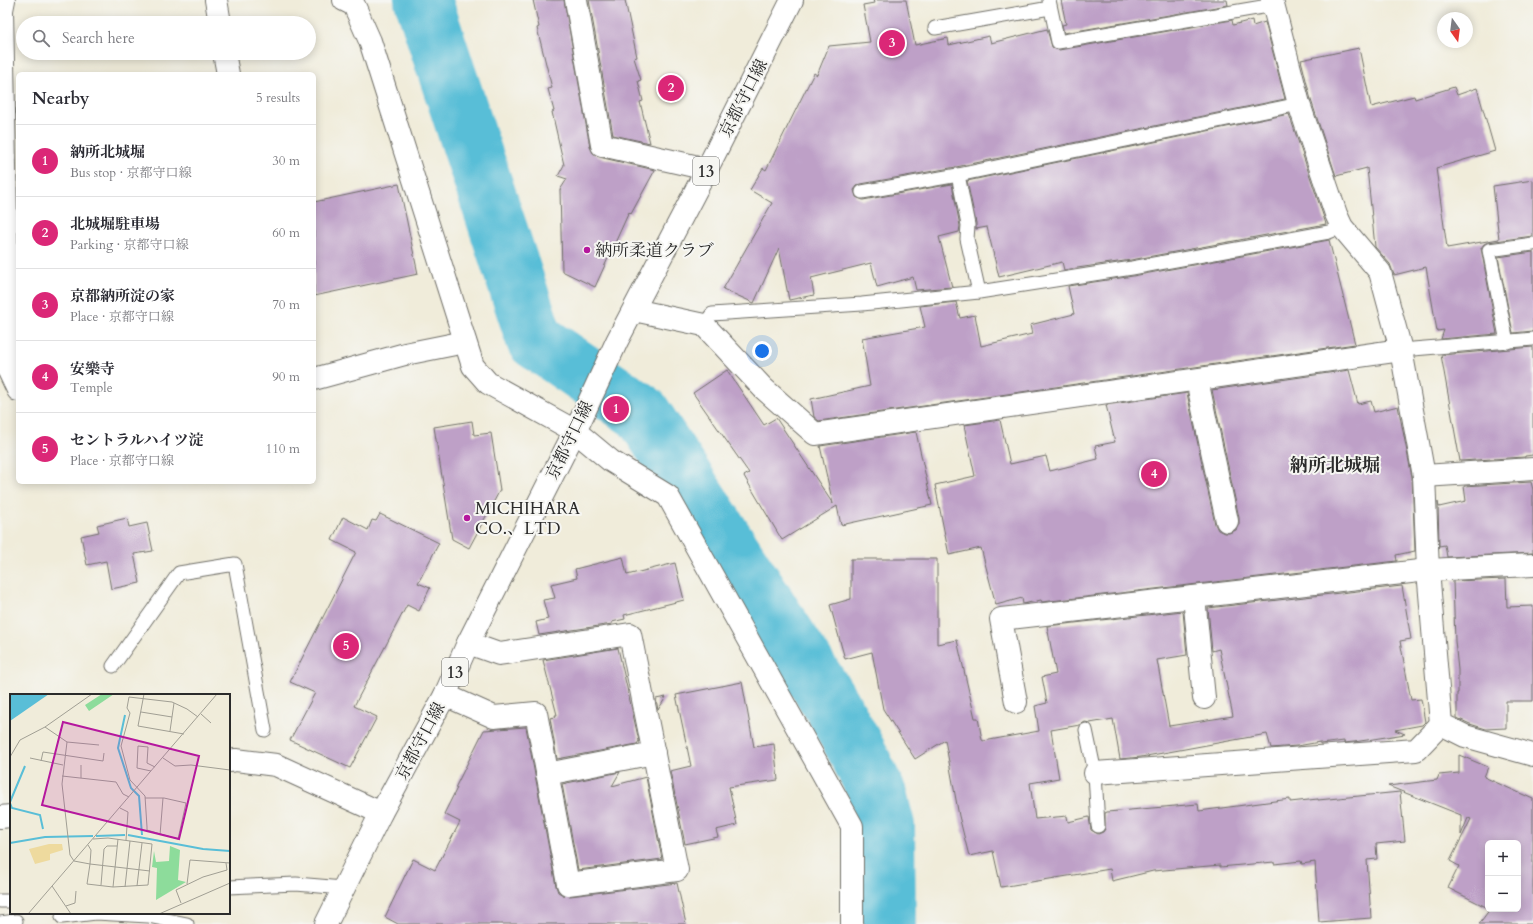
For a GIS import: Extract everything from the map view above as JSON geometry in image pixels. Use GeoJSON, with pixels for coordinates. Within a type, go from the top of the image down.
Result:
{"type":"FeatureCollection","features":[{"type":"Feature","properties":{"kind":"street"},"geometry":{"type":"LineString","coordinates":[[4,0],[2,10],[9,371],[16,386]]}},
{"type":"Feature","properties":{"kind":"street"},"geometry":{"type":"LineString","coordinates":[[216,0],[219,16]]}},
{"type":"Feature","properties":{"kind":"street"},"geometry":{"type":"LineString","coordinates":[[344,0],[354,5],[370,41],[473,366],[488,383],[578,425],[611,461],[668,496],[852,826],[852,924]]}},
{"type":"Feature","properties":{"kind":"street"},"geometry":{"type":"LineString","coordinates":[[576,0],[602,145],[707,169]]}},
{"type":"Feature","properties":{"kind":"street","name":"京都守口線"},"geometry":{"type":"LineString","coordinates":[[326,924],[381,813],[444,695],[468,643],[578,425],[617,341],[707,169],[792,0]]}},
{"type":"Feature","properties":{"kind":"street"},"geometry":{"type":"LineString","coordinates":[[1095,773],[1416,750],[1441,724],[1428,570],[1424,476],[1401,350],[1380,272],[1342,227],[1336,214],[1299,104],[1273,2]]}},
{"type":"Feature","properties":{"kind":"street"},"geometry":{"type":"LineString","coordinates":[[225,60],[228,72]]}},
{"type":"Feature","properties":{"kind":"street"},"geometry":{"type":"LineString","coordinates":[[634,310],[704,325],[763,388],[816,434],[1401,350]]}},
{"type":"Feature","properties":{"kind":"street"},"geometry":{"type":"LineString","coordinates":[[316,378],[405,354],[465,342]]}},
{"type":"Feature","properties":{"kind":"street"},"geometry":{"type":"LineString","coordinates":[[1197,380],[1226,521]]}},
{"type":"Feature","properties":{"kind":"street"},"geometry":{"type":"LineString","coordinates":[[1424,476],[1533,469]]}},
{"type":"Feature","properties":{"kind":"street"},"geometry":{"type":"LineString","coordinates":[[1016,702],[1002,619],[1428,570],[1533,564]]}},
{"type":"Feature","properties":{"kind":"street"},"geometry":{"type":"LineString","coordinates":[[1194,597],[1204,698]]}},
{"type":"Feature","properties":{"kind":"street"},"geometry":{"type":"LineString","coordinates":[[444,695],[494,716],[536,713],[568,884],[677,870],[630,634],[499,654],[468,643]]}},
{"type":"Feature","properties":{"kind":"street"},"geometry":{"type":"LineString","coordinates":[[1441,724],[1465,736],[1533,755]]}},
{"type":"Feature","properties":{"kind":"street"},"geometry":{"type":"LineString","coordinates":[[547,774],[654,753]]}},
{"type":"Feature","properties":{"kind":"street"},"geometry":{"type":"LineString","coordinates":[[230,761],[236,760],[276,765],[381,813]]}},
{"type":"Feature","properties":{"kind":"street"},"geometry":{"type":"LineString","coordinates":[[0,817],[10,816]]}},
{"type":"Feature","properties":{"kind":"lane"},"geometry":{"type":"LineString","coordinates":[[936,28],[1049,4],[1058,42],[1273,2]]}},
{"type":"Feature","properties":{"kind":"lane"},"geometry":{"type":"LineString","coordinates":[[862,192],[958,174],[1299,104]]}},
{"type":"Feature","properties":{"kind":"lane"},"geometry":{"type":"LineString","coordinates":[[958,174],[968,225],[967,239],[978,292]]}},
{"type":"Feature","properties":{"kind":"lane"},"geometry":{"type":"LineString","coordinates":[[704,325],[712,314],[862,304],[978,292],[1132,268],[1329,232],[1342,227]]}},
{"type":"Feature","properties":{"kind":"lane"},"geometry":{"type":"LineString","coordinates":[[1507,342],[1488,250],[1533,244]]}},
{"type":"Feature","properties":{"kind":"lane"},"geometry":{"type":"LineString","coordinates":[[1401,350],[1533,339]]}},
{"type":"Feature","properties":{"kind":"lane"},"geometry":{"type":"LineString","coordinates":[[113,666],[179,573],[235,564],[265,730]]}},
{"type":"Feature","properties":{"kind":"lane"},"geometry":{"type":"LineString","coordinates":[[1086,730],[1095,773],[1098,826]]}},
{"type":"Feature","properties":{"kind":"lane"},"geometry":{"type":"LineString","coordinates":[[230,887],[296,884],[343,888]]}},
{"type":"Feature","properties":{"kind":"lane"},"geometry":{"type":"LineString","coordinates":[[62,917],[88,914]]}},
{"type":"Feature","properties":{"kind":"lane"},"geometry":{"type":"LineString","coordinates":[[111,914],[148,916],[187,924]]}},
{"type":"Feature","properties":{"kind":"lane"},"geometry":{"type":"LineString","coordinates":[[0,923],[16,921]]}},
{"type":"Feature","properties":{"kind":"building"},"geometry":{"type":"Polygon","coordinates":[[[533,0],[564,0],[590,147],[593,153],[599,157],[655,170],[631,214],[629,212],[595,287],[562,271],[560,190],[567,179],[558,176],[564,165],[552,112],[554,111],[548,89],[552,88],[537,28],[539,27],[533,0]]]}},
{"type":"Feature","properties":{"kind":"building"},"geometry":{"type":"Polygon","coordinates":[[[589,0],[625,0],[637,57],[634,58],[641,80],[638,81],[643,101],[640,102],[650,143],[613,135],[589,0]]]}},
{"type":"Feature","properties":{"kind":"building"},"geometry":{"type":"Polygon","coordinates":[[[873,0],[906,0],[915,45],[948,38],[949,45],[989,36],[991,43],[1047,29],[1052,47],[1059,50],[1232,20],[1233,25],[1252,20],[1253,26],[1265,22],[1285,99],[857,186],[854,190],[856,197],[863,200],[952,184],[960,226],[959,232],[939,237],[952,287],[916,290],[913,277],[877,287],[871,263],[811,278],[814,295],[789,300],[779,248],[754,303],[723,289],[772,203],[750,190],[763,168],[766,170],[814,73],[817,75],[829,46],[870,42],[863,5],[874,3],[873,0]]]}},
{"type":"Feature","properties":{"kind":"building"},"geometry":{"type":"Polygon","coordinates":[[[1061,0],[1227,0],[1228,5],[1064,33],[1062,25],[1066,24],[1061,0]]]}},
{"type":"Feature","properties":{"kind":"building"},"geometry":{"type":"Polygon","coordinates":[[[1359,48],[1371,107],[1414,96],[1415,99],[1454,87],[1457,95],[1477,88],[1495,151],[1436,168],[1447,248],[1499,239],[1493,186],[1533,180],[1533,236],[1488,242],[1481,248],[1497,334],[1441,339],[1444,330],[1437,331],[1426,267],[1394,275],[1390,264],[1375,247],[1367,168],[1336,176],[1311,100],[1301,60],[1359,48]]]}},
{"type":"Feature","properties":{"kind":"building"},"geometry":{"type":"Polygon","coordinates":[[[1289,114],[1326,224],[1131,260],[1064,270],[1062,262],[999,277],[987,227],[976,229],[967,181],[1289,114]]]}},
{"type":"Feature","properties":{"kind":"building"},"geometry":{"type":"Polygon","coordinates":[[[399,184],[418,274],[316,296],[316,202],[399,184]]]}},
{"type":"Feature","properties":{"kind":"building"},"geometry":{"type":"Polygon","coordinates":[[[1329,240],[1355,344],[819,421],[814,417],[811,399],[870,386],[862,338],[925,327],[920,306],[956,302],[960,318],[975,315],[981,346],[1032,334],[1030,325],[1074,314],[1068,286],[1133,276],[1329,240]]]}},
{"type":"Feature","properties":{"kind":"building"},"geometry":{"type":"Polygon","coordinates":[[[1533,252],[1533,331],[1513,333],[1498,257],[1533,252]]]}},
{"type":"Feature","properties":{"kind":"building"},"geometry":{"type":"Polygon","coordinates":[[[1533,347],[1533,455],[1525,457],[1460,461],[1441,355],[1533,347]]]}},
{"type":"Feature","properties":{"kind":"building"},"geometry":{"type":"Polygon","coordinates":[[[727,370],[764,425],[776,418],[833,504],[820,446],[916,432],[932,505],[841,525],[837,506],[782,540],[744,476],[749,473],[693,393],[727,370]]]}},
{"type":"Feature","properties":{"kind":"building"},"geometry":{"type":"Polygon","coordinates":[[[1349,370],[1358,404],[1371,401],[1374,412],[1398,406],[1412,477],[1415,551],[1396,555],[1397,561],[1042,602],[1041,600],[1023,604],[1022,598],[996,605],[981,548],[949,555],[935,485],[975,476],[964,425],[1000,420],[1010,464],[1046,456],[1050,471],[1098,459],[1095,446],[1115,442],[1106,405],[1187,393],[1215,524],[1218,530],[1224,533],[1229,533],[1236,530],[1239,524],[1239,518],[1212,390],[1349,370]]]}},
{"type":"Feature","properties":{"kind":"building"},"geometry":{"type":"Polygon","coordinates":[[[472,421],[474,435],[491,433],[500,490],[469,548],[452,539],[434,427],[472,421]]]}},
{"type":"Feature","properties":{"kind":"building"},"geometry":{"type":"Polygon","coordinates":[[[1531,482],[1533,490],[1533,553],[1447,557],[1445,545],[1439,546],[1438,502],[1439,507],[1466,501],[1464,486],[1531,482]]]}},
{"type":"Feature","properties":{"kind":"building"},"geometry":{"type":"Polygon","coordinates":[[[380,514],[439,543],[418,583],[430,588],[419,611],[407,605],[354,706],[377,717],[350,768],[290,740],[315,693],[290,682],[356,552],[332,540],[343,517],[368,530],[372,520],[376,521],[380,514]]]}},
{"type":"Feature","properties":{"kind":"building"},"geometry":{"type":"Polygon","coordinates":[[[127,518],[129,527],[147,523],[153,551],[134,554],[140,583],[111,589],[106,561],[87,565],[81,536],[99,532],[97,525],[127,518]]]}},
{"type":"Feature","properties":{"kind":"building"},"geometry":{"type":"Polygon","coordinates":[[[623,557],[627,575],[675,563],[684,600],[624,615],[625,619],[612,622],[612,624],[539,635],[536,622],[548,619],[543,600],[555,598],[551,584],[577,578],[575,569],[623,557]]]}},
{"type":"Feature","properties":{"kind":"building"},"geometry":{"type":"Polygon","coordinates":[[[851,559],[937,559],[937,644],[957,640],[975,718],[978,718],[982,740],[984,741],[1039,731],[1035,706],[1047,703],[1042,677],[1056,674],[1047,626],[1183,611],[1187,655],[1157,660],[1169,726],[1233,716],[1219,649],[1212,651],[1208,608],[1402,586],[1411,639],[1400,641],[1411,700],[1421,699],[1425,722],[1422,725],[1395,730],[1405,734],[1354,742],[1344,743],[1344,741],[1320,744],[1320,742],[1271,748],[1267,734],[1141,757],[1120,759],[1113,719],[1090,723],[1085,722],[1080,725],[1051,730],[1059,778],[1030,783],[1035,819],[1067,816],[1068,822],[1089,817],[1091,830],[1098,834],[1103,832],[1105,829],[1105,813],[1107,812],[1198,804],[1199,811],[1290,799],[1290,802],[1400,792],[1405,841],[1376,844],[1377,859],[1367,860],[1371,918],[1319,922],[1315,862],[1302,864],[1301,861],[1274,864],[1274,862],[1220,867],[1220,865],[1153,871],[1112,881],[1110,869],[1001,887],[993,851],[969,856],[959,816],[945,740],[915,759],[883,709],[872,652],[845,659],[830,605],[851,599],[851,559]]]}},
{"type":"Feature","properties":{"kind":"building"},"geometry":{"type":"Polygon","coordinates":[[[1506,579],[1507,607],[1533,606],[1533,701],[1506,701],[1506,728],[1486,729],[1457,718],[1458,670],[1455,641],[1453,581],[1506,579]]]}},
{"type":"Feature","properties":{"kind":"building"},"geometry":{"type":"Polygon","coordinates":[[[618,648],[639,741],[637,744],[557,759],[550,718],[556,717],[555,715],[557,715],[543,660],[618,648]]]}},
{"type":"Feature","properties":{"kind":"building"},"geometry":{"type":"Polygon","coordinates":[[[742,682],[754,747],[774,744],[778,780],[729,787],[737,825],[716,830],[718,837],[685,844],[670,771],[691,766],[676,695],[742,682]]]}},
{"type":"Feature","properties":{"kind":"building"},"geometry":{"type":"Polygon","coordinates":[[[666,697],[658,710],[656,699],[666,697]]]}},
{"type":"Feature","properties":{"kind":"building"},"geometry":{"type":"Polygon","coordinates":[[[526,727],[558,892],[563,895],[570,896],[677,883],[686,924],[398,924],[385,917],[413,859],[435,870],[460,822],[444,814],[457,788],[455,788],[484,730],[526,727]]]}},
{"type":"Feature","properties":{"kind":"building"},"geometry":{"type":"Polygon","coordinates":[[[1459,755],[1488,767],[1484,777],[1533,799],[1533,924],[1479,924],[1488,912],[1521,912],[1521,840],[1485,840],[1485,906],[1448,888],[1459,866],[1450,861],[1471,819],[1468,818],[1461,835],[1461,815],[1388,786],[1437,780],[1439,775],[1459,773],[1459,755]]]}},
{"type":"Feature","properties":{"kind":"building"},"geometry":{"type":"Polygon","coordinates":[[[620,772],[612,786],[646,777],[662,859],[578,870],[562,784],[620,772]]]}},
{"type":"Feature","properties":{"kind":"waterway"},"geometry":{"type":"LineString","coordinates":[[423,0],[535,340],[642,413],[831,704],[860,757],[878,795],[886,826],[887,924]]}},
{"type":"Feature","properties":{"kind":"place","name":"京都納所淀の家"},"geometry":{"type":"Point","coordinates":[892,43]}},
{"type":"Feature","properties":{"kind":"place","name":"北城堀駐車場"},"geometry":{"type":"Point","coordinates":[671,88]}},
{"type":"Feature","properties":{"kind":"place","name":"納所柔道クラブ"},"geometry":{"type":"Point","coordinates":[587,250]}},
{"type":"Feature","properties":{"kind":"place","name":"納所北城堀"},"geometry":{"type":"Point","coordinates":[616,409]}},
{"type":"Feature","properties":{"kind":"place","name":"安樂寺"},"geometry":{"type":"Point","coordinates":[1154,474]}},
{"type":"Feature","properties":{"kind":"place","name":"MICHIHARA CO.、LTD"},"geometry":{"type":"Point","coordinates":[467,518]}},
{"type":"Feature","properties":{"kind":"place","name":"セントラルハイツ淀"},"geometry":{"type":"Point","coordinates":[346,646]}},
{"type":"Feature","properties":{"kind":"district","name":"納所北城堀"},"geometry":{"type":"Point","coordinates":[1335,465]}}]}
